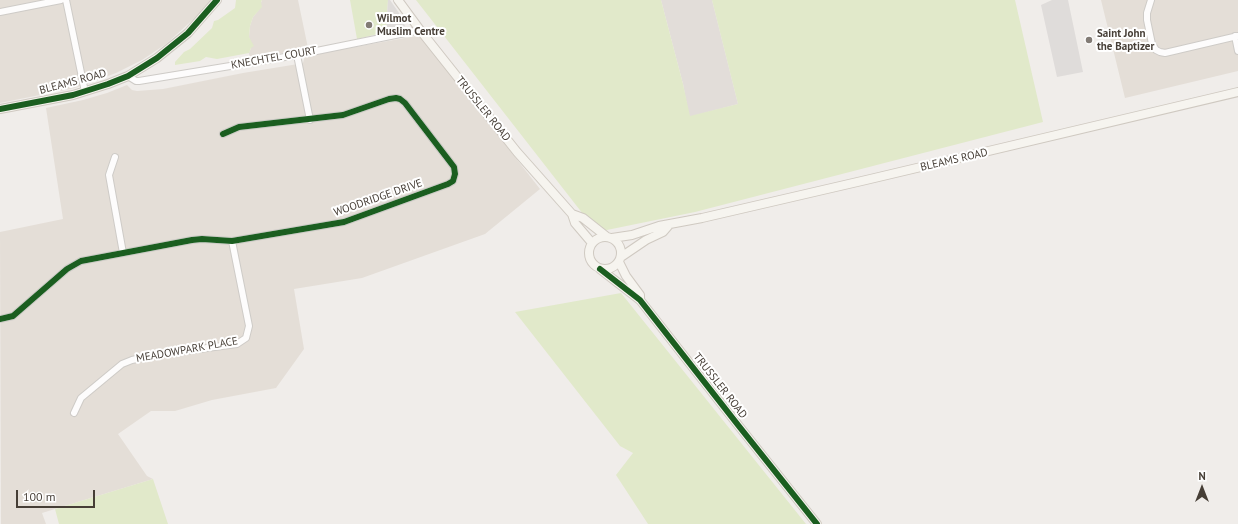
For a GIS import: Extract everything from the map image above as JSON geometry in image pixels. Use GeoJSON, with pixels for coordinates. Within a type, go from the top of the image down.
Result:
{"type":"FeatureCollection","features":[{"type":"Feature","properties":{"kind":"main road","name":"BLEAMS ROAD"},"geometry":{"type":"LineString","coordinates":[[0,109],[84,92],[128,76],[157,58],[183,38],[217,0]]}},
{"type":"Feature","properties":{"kind":"main road","name":"TRUSSLER ROAD"},"geometry":{"type":"LineString","coordinates":[[398,0],[517,152],[572,214],[575,223],[592,243]]}},
{"type":"Feature","properties":{"kind":"main road","name":"BLEAMS ROAD"},"geometry":{"type":"LineString","coordinates":[[609,238],[632,236],[659,226],[866,180],[1238,92]]}},
{"type":"Feature","properties":{"kind":"main road","name":"TRUSSLER ROAD"},"geometry":{"type":"LineString","coordinates":[[572,214],[583,218],[609,238]]}},
{"type":"Feature","properties":{"kind":"main road","name":"BLEAMS ROAD"},"geometry":{"type":"LineString","coordinates":[[620,259],[646,240],[664,232],[669,225]]}},
{"type":"Feature","properties":{"kind":"main road"},"geometry":{"type":"LineString","coordinates":[[601,237],[609,238],[620,246],[620,259],[611,269],[600,269],[592,263],[589,258],[590,248],[592,243],[601,237]]}},
{"type":"Feature","properties":{"kind":"main road","name":"TRUSSLER ROAD"},"geometry":{"type":"LineString","coordinates":[[620,259],[626,276],[640,295],[640,300]]}},
{"type":"Feature","properties":{"kind":"main road","name":"TRUSSLER ROAD"},"geometry":{"type":"LineString","coordinates":[[600,269],[640,300],[818,524]]}},
{"type":"Feature","properties":{"kind":"street"},"geometry":{"type":"LineString","coordinates":[[0,12],[61,0]]}},
{"type":"Feature","properties":{"kind":"street"},"geometry":{"type":"LineString","coordinates":[[66,0],[84,92]]}},
{"type":"Feature","properties":{"kind":"street"},"geometry":{"type":"LineString","coordinates":[[1151,0],[1147,13],[1147,20],[1152,44],[1156,50],[1164,53],[1236,36],[1238,51]]}},
{"type":"Feature","properties":{"kind":"street","name":"KNECHTEL COURT"},"geometry":{"type":"LineString","coordinates":[[128,76],[136,81],[139,81],[297,55],[420,30]]}},
{"type":"Feature","properties":{"kind":"street"},"geometry":{"type":"LineString","coordinates":[[297,55],[310,120]]}},
{"type":"Feature","properties":{"kind":"street","name":"WOODRIDGE DRIVE"},"geometry":{"type":"LineString","coordinates":[[0,319],[13,316],[74,265],[86,260],[202,239],[232,241],[344,222],[448,184],[454,179],[454,167],[405,103],[400,99],[391,98],[343,115],[239,127],[223,134]]}},
{"type":"Feature","properties":{"kind":"street"},"geometry":{"type":"LineString","coordinates":[[115,157],[110,175],[123,253]]}},
{"type":"Feature","properties":{"kind":"street","name":"MEADOWPARK PLACE"},"geometry":{"type":"LineString","coordinates":[[74,413],[81,398],[122,364],[134,359],[237,344],[246,338],[249,326],[232,241]]}},
{"type":"Feature","properties":{"kind":"shaded area"},"geometry":{"type":"Polygon","coordinates":[[[0,0],[211,0],[198,15],[166,44],[142,60],[116,73],[75,88],[0,103],[0,0]]]}},
{"type":"Feature","properties":{"kind":"shaded area"},"geometry":{"type":"Polygon","coordinates":[[[262,0],[298,0],[308,48],[250,59],[250,26],[262,0]]]}},
{"type":"Feature","properties":{"kind":"shaded area"},"geometry":{"type":"Polygon","coordinates":[[[388,0],[390,0],[399,13],[405,26],[386,32],[388,0]]]}},
{"type":"Feature","properties":{"kind":"shaded area"},"geometry":{"type":"Polygon","coordinates":[[[661,0],[712,0],[738,104],[689,117],[683,84],[661,0]]]}},
{"type":"Feature","properties":{"kind":"shaded area"},"geometry":{"type":"Polygon","coordinates":[[[1052,0],[1068,0],[1083,72],[1057,77],[1041,5],[1052,0]]]}},
{"type":"Feature","properties":{"kind":"shaded area"},"geometry":{"type":"Polygon","coordinates":[[[1101,0],[1238,0],[1238,71],[1125,98],[1101,0]]]}},
{"type":"Feature","properties":{"kind":"shaded area"},"geometry":{"type":"Polygon","coordinates":[[[416,36],[421,37],[540,189],[485,234],[362,278],[294,289],[304,349],[276,388],[212,400],[175,411],[151,411],[118,434],[147,476],[153,479],[42,513],[46,524],[1,524],[0,232],[63,219],[46,108],[83,100],[127,85],[132,90],[137,91],[163,89],[303,63],[305,56],[416,36]]]}},
{"type":"Feature","properties":{"kind":"green space"},"geometry":{"type":"Polygon","coordinates":[[[236,0],[262,0],[262,7],[253,17],[250,26],[249,37],[254,46],[251,48],[249,53],[217,59],[206,57],[200,61],[175,65],[175,62],[184,52],[190,49],[212,28],[214,21],[218,20],[235,8],[236,0]]]}},
{"type":"Feature","properties":{"kind":"green space"},"geometry":{"type":"Polygon","coordinates":[[[350,0],[388,0],[386,32],[357,39],[350,0]]]}},
{"type":"Feature","properties":{"kind":"green space"},"geometry":{"type":"Polygon","coordinates":[[[416,0],[661,0],[690,116],[738,104],[712,0],[1015,0],[1043,122],[695,212],[597,232],[416,0]]]}},
{"type":"Feature","properties":{"kind":"green space"},"geometry":{"type":"Polygon","coordinates":[[[621,293],[806,524],[648,524],[616,475],[633,453],[620,446],[515,312],[621,293]]]}},
{"type":"Feature","properties":{"kind":"green space"},"geometry":{"type":"Polygon","coordinates":[[[153,479],[168,524],[59,524],[55,509],[153,479]]]}},
{"type":"Feature","properties":{"kind":"cycle path"},"geometry":{"type":"LineString","coordinates":[[0,109],[73,95],[128,76],[157,58],[188,33],[217,0]]}},
{"type":"Feature","properties":{"kind":"cycle path"},"geometry":{"type":"LineString","coordinates":[[0,319],[13,316],[67,269],[81,261],[192,240],[202,239],[232,241],[344,222],[448,184],[453,181],[455,174],[454,167],[405,103],[396,98],[343,115],[239,127],[223,134]]}},
{"type":"Feature","properties":{"kind":"cycle path"},"geometry":{"type":"LineString","coordinates":[[600,269],[640,300],[817,524]]}},
{"type":"Feature","properties":{"kind":"place","name":"Wilmot Muslim Centre"},"geometry":{"type":"Point","coordinates":[369,25]}},
{"type":"Feature","properties":{"kind":"place","name":"Saint John the Baptizer"},"geometry":{"type":"Point","coordinates":[1089,40]}}]}
